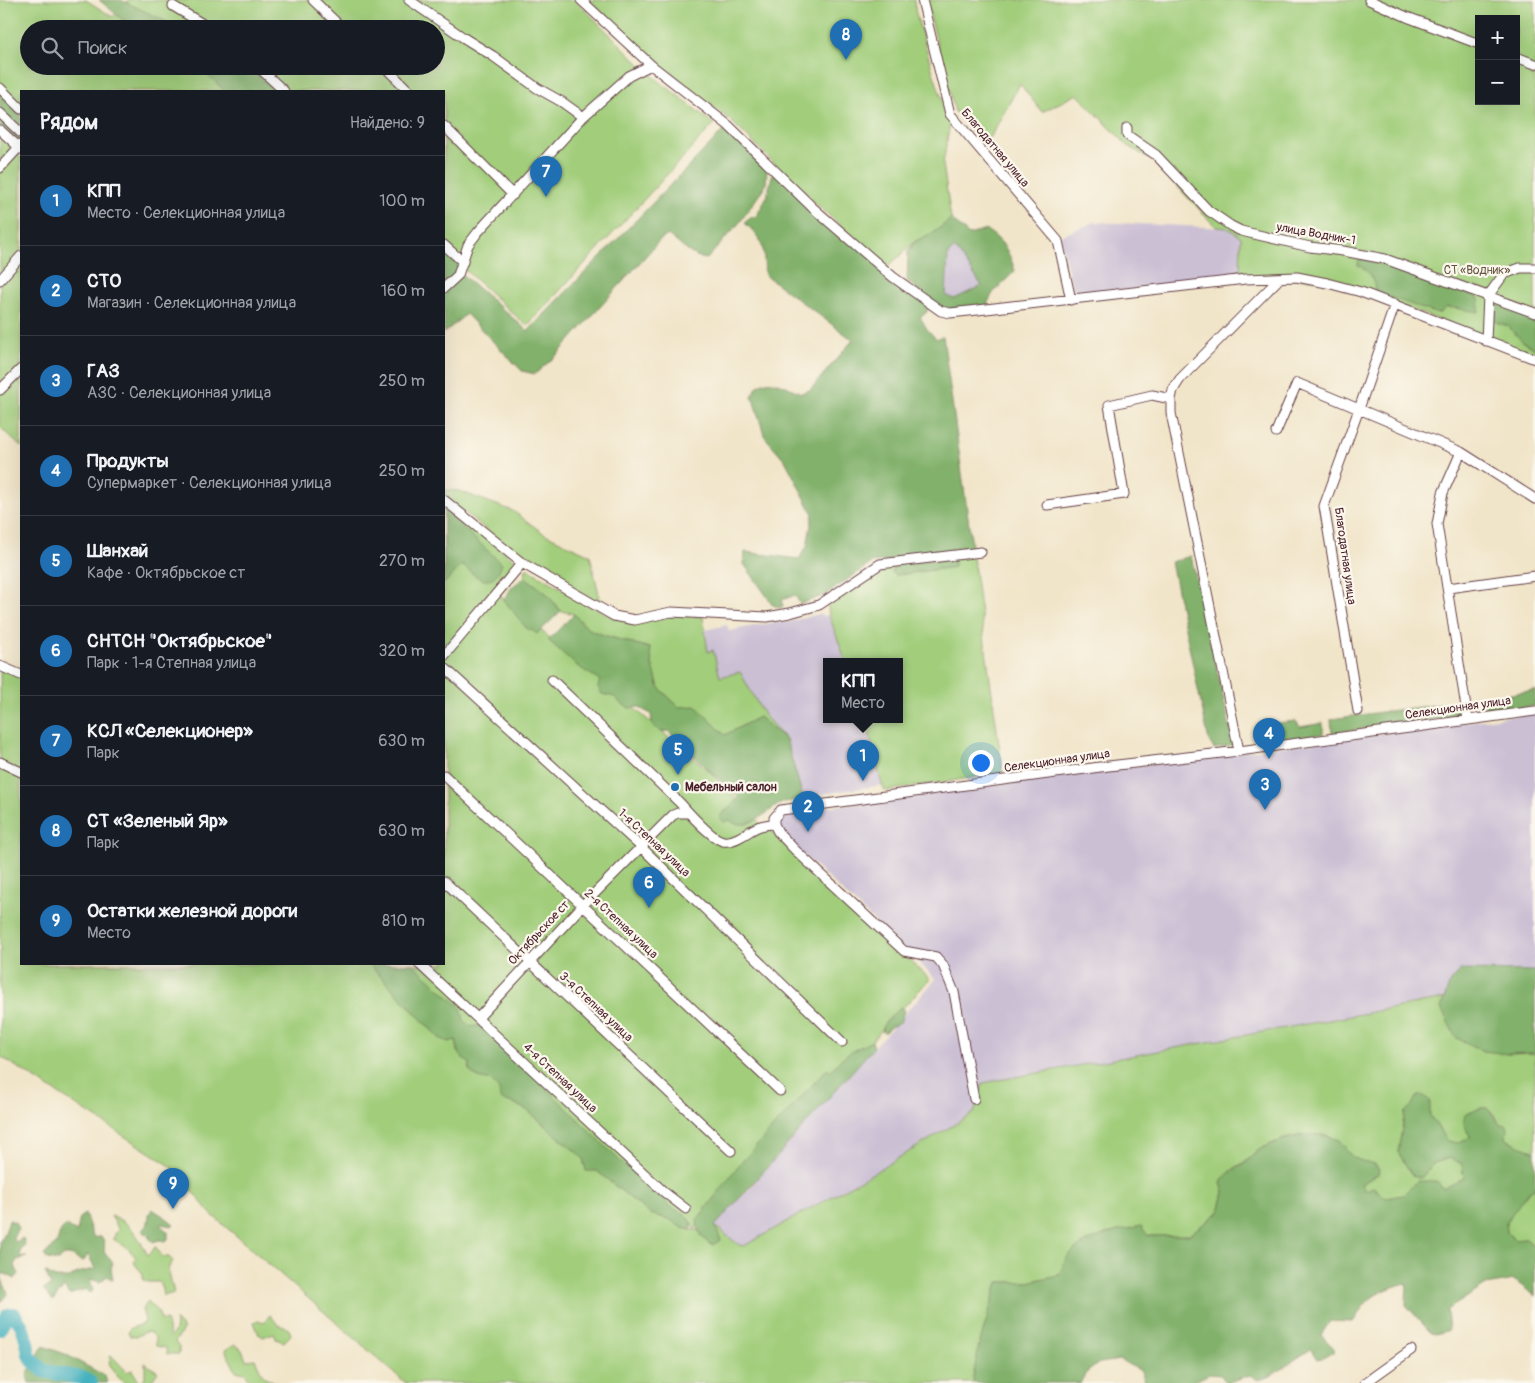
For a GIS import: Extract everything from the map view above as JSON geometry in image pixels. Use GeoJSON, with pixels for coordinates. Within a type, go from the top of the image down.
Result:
{"type":"FeatureCollection","features":[{"type":"Feature","properties":{"kind":"street"},"geometry":{"type":"LineString","coordinates":[[313,0],[334,20]]}},
{"type":"Feature","properties":{"kind":"street"},"geometry":{"type":"LineString","coordinates":[[409,0],[438,20]]}},
{"type":"Feature","properties":{"kind":"street"},"geometry":{"type":"LineString","coordinates":[[581,0],[651,65],[728,125],[813,208],[893,278],[940,311],[950,313],[1257,279],[1297,277],[1361,292],[1535,359]]}},
{"type":"Feature","properties":{"kind":"street","name":"Благодатная улица"},"geometry":{"type":"LineString","coordinates":[[922,0],[950,114],[1058,241],[1071,300]]}},
{"type":"Feature","properties":{"kind":"street"},"geometry":{"type":"LineString","coordinates":[[1369,0],[1475,42]]}},
{"type":"Feature","properties":{"kind":"street"},"geometry":{"type":"LineString","coordinates":[[173,6],[196,20]]}},
{"type":"Feature","properties":{"kind":"street"},"geometry":{"type":"LineString","coordinates":[[445,25],[537,88],[562,102],[583,118]]}},
{"type":"Feature","properties":{"kind":"street"},"geometry":{"type":"LineString","coordinates":[[1520,58],[1535,64]]}},
{"type":"Feature","properties":{"kind":"street"},"geometry":{"type":"LineString","coordinates":[[445,287],[458,274],[468,245],[478,232],[583,118],[629,76],[651,65]]}},
{"type":"Feature","properties":{"kind":"street"},"geometry":{"type":"LineString","coordinates":[[267,75],[283,90]]}},
{"type":"Feature","properties":{"kind":"street"},"geometry":{"type":"LineString","coordinates":[[393,75],[408,90]]}},
{"type":"Feature","properties":{"kind":"street"},"geometry":{"type":"LineString","coordinates":[[0,88],[20,107]]}},
{"type":"Feature","properties":{"kind":"street"},"geometry":{"type":"LineString","coordinates":[[0,113],[20,132]]}},
{"type":"Feature","properties":{"kind":"street"},"geometry":{"type":"LineString","coordinates":[[445,127],[513,195]]}},
{"type":"Feature","properties":{"kind":"street","name":"улица Водник-1"},"geometry":{"type":"LineString","coordinates":[[1127,128],[1127,135],[1156,155],[1209,211],[1241,231],[1310,247],[1385,259],[1535,313]]}},
{"type":"Feature","properties":{"kind":"street"},"geometry":{"type":"LineString","coordinates":[[0,130],[20,146]]}},
{"type":"Feature","properties":{"kind":"street"},"geometry":{"type":"LineString","coordinates":[[0,168],[20,148]]}},
{"type":"Feature","properties":{"kind":"street"},"geometry":{"type":"LineString","coordinates":[[445,246],[463,262]]}},
{"type":"Feature","properties":{"kind":"street"},"geometry":{"type":"LineString","coordinates":[[0,280],[20,257]]}},
{"type":"Feature","properties":{"kind":"street"},"geometry":{"type":"LineString","coordinates":[[1486,341],[1488,296],[1504,274],[1520,268],[1535,268]]}},
{"type":"Feature","properties":{"kind":"street"},"geometry":{"type":"LineString","coordinates":[[1239,751],[1170,413],[1170,399],[1180,379],[1280,278]]}},
{"type":"Feature","properties":{"kind":"street"},"geometry":{"type":"LineString","coordinates":[[1257,279],[1265,287],[1265,293]]}},
{"type":"Feature","properties":{"kind":"street","name":"Благодатная улица"},"geometry":{"type":"LineString","coordinates":[[1358,712],[1324,506],[1360,410],[1395,304]]}},
{"type":"Feature","properties":{"kind":"street"},"geometry":{"type":"LineString","coordinates":[[0,390],[20,370]]}},
{"type":"Feature","properties":{"kind":"street"},"geometry":{"type":"LineString","coordinates":[[1276,432],[1298,383],[1461,452],[1535,499]]}},
{"type":"Feature","properties":{"kind":"street"},"geometry":{"type":"LineString","coordinates":[[1047,504],[1124,494],[1109,405],[1152,396],[1170,399]]}},
{"type":"Feature","properties":{"kind":"street"},"geometry":{"type":"LineString","coordinates":[[1461,452],[1442,493],[1437,524],[1468,720]]}},
{"type":"Feature","properties":{"kind":"street"},"geometry":{"type":"LineString","coordinates":[[445,501],[522,563],[614,616],[635,620],[672,612],[767,617],[790,613],[819,605],[880,564],[981,552]]}},
{"type":"Feature","properties":{"kind":"street"},"geometry":{"type":"LineString","coordinates":[[445,655],[522,563]]}},
{"type":"Feature","properties":{"kind":"street"},"geometry":{"type":"LineString","coordinates":[[1448,588],[1535,576]]}},
{"type":"Feature","properties":{"kind":"street"},"geometry":{"type":"LineString","coordinates":[[0,666],[20,675]]}},
{"type":"Feature","properties":{"kind":"street","name":"1-я Степная улица"},"geometry":{"type":"LineString","coordinates":[[445,668],[641,847],[842,1042]]}},
{"type":"Feature","properties":{"kind":"street"},"geometry":{"type":"LineString","coordinates":[[552,680],[680,803],[688,813],[719,840],[725,842],[740,837],[754,827],[774,824],[778,832],[795,850],[904,951],[936,957],[944,965],[954,992],[974,1099]]}},
{"type":"Feature","properties":{"kind":"street","name":"Селекционная улица"},"geometry":{"type":"LineString","coordinates":[[774,824],[775,815],[784,808],[1239,751],[1535,711]]}},
{"type":"Feature","properties":{"kind":"street"},"geometry":{"type":"LineString","coordinates":[[0,762],[20,772]]}},
{"type":"Feature","properties":{"kind":"street","name":"2-я Степная улица"},"geometry":{"type":"LineString","coordinates":[[445,776],[780,1091]]}},
{"type":"Feature","properties":{"kind":"street","name":"Октябрьское ст"},"geometry":{"type":"LineString","coordinates":[[478,1018],[583,905],[673,814],[688,813]]}},
{"type":"Feature","properties":{"kind":"street","name":"3-я Степная улица"},"geometry":{"type":"LineString","coordinates":[[445,882],[731,1151]]}},
{"type":"Feature","properties":{"kind":"street","name":"4-я Степная улица"},"geometry":{"type":"LineString","coordinates":[[420,965],[669,1197],[686,1209]]}},
{"type":"Feature","properties":{"kind":"street"},"geometry":{"type":"LineString","coordinates":[[1365,1383],[1410,1350]]}},
{"type":"Feature","properties":{"kind":"shaded area"},"geometry":{"type":"Polygon","coordinates":[[[1095,222],[1228,228],[1241,237],[1240,278],[1074,296],[1060,236],[1095,222]]]}},
{"type":"Feature","properties":{"kind":"shaded area"},"geometry":{"type":"Polygon","coordinates":[[[955,248],[982,286],[954,299],[946,295],[948,254],[955,248]]]}},
{"type":"Feature","properties":{"kind":"shaded area"},"geometry":{"type":"Polygon","coordinates":[[[819,614],[829,615],[845,658],[823,658],[823,723],[867,723],[882,785],[803,797],[786,740],[764,715],[740,672],[720,677],[713,650],[708,652],[706,630],[727,625],[729,631],[770,623],[788,622],[819,614]]]}},
{"type":"Feature","properties":{"kind":"shaded area"},"geometry":{"type":"Polygon","coordinates":[[[1535,713],[1535,983],[974,1113],[875,1172],[744,1246],[739,1245],[715,1226],[936,979],[798,850],[777,827],[779,813],[1535,713]]]}},
{"type":"Feature","properties":{"kind":"green space"},"geometry":{"type":"Polygon","coordinates":[[[0,0],[86,0],[113,17],[128,0],[575,0],[649,73],[714,124],[527,326],[464,269],[445,282],[445,90],[20,90],[20,111],[0,92],[0,0]]]}},
{"type":"Feature","properties":{"kind":"green space"},"geometry":{"type":"Polygon","coordinates":[[[99,0],[121,0],[163,20],[123,20],[99,0]]]}},
{"type":"Feature","properties":{"kind":"green space"},"geometry":{"type":"Polygon","coordinates":[[[589,0],[914,0],[916,14],[950,123],[943,164],[951,219],[936,231],[914,242],[888,267],[815,203],[731,121],[652,60],[589,0]]]}},
{"type":"Feature","properties":{"kind":"green space","name":"СТ «Водник»"},"geometry":{"type":"Polygon","coordinates":[[[926,0],[1535,0],[1535,355],[1328,279],[1240,278],[1241,237],[1228,228],[1216,227],[1153,161],[1127,145],[1077,94],[1042,112],[1020,84],[992,134],[983,145],[955,112],[926,0]]]}},
{"type":"Feature","properties":{"kind":"green space"},"geometry":{"type":"Polygon","coordinates":[[[208,75],[257,75],[273,90],[224,90],[208,75]]]}},
{"type":"Feature","properties":{"kind":"green space"},"geometry":{"type":"Polygon","coordinates":[[[0,93],[20,112],[20,145],[0,126],[0,93]]]}},
{"type":"Feature","properties":{"kind":"green space"},"geometry":{"type":"Polygon","coordinates":[[[725,129],[729,130],[767,168],[766,185],[740,222],[707,259],[691,253],[668,235],[660,240],[558,354],[535,374],[522,371],[466,314],[445,332],[445,252],[457,263],[458,271],[528,331],[725,129]]]}},
{"type":"Feature","properties":{"kind":"green space"},"geometry":{"type":"Polygon","coordinates":[[[0,137],[20,156],[20,446],[0,427],[0,137]]]}},
{"type":"Feature","properties":{"kind":"green space"},"geometry":{"type":"Polygon","coordinates":[[[773,172],[924,302],[928,309],[920,317],[936,339],[943,336],[972,546],[971,549],[872,563],[825,595],[800,604],[795,595],[782,600],[783,606],[780,608],[773,605],[744,564],[745,552],[799,559],[807,546],[813,514],[785,460],[765,437],[752,396],[758,386],[768,382],[780,384],[801,393],[810,390],[853,340],[765,275],[762,246],[757,236],[745,223],[750,217],[756,217],[767,196],[773,172]]]}},
{"type":"Feature","properties":{"kind":"green space"},"geometry":{"type":"Polygon","coordinates":[[[951,219],[969,235],[986,230],[997,238],[1005,248],[1015,271],[993,293],[986,306],[943,309],[907,281],[908,252],[914,242],[936,231],[951,219]],[[955,248],[948,254],[946,295],[954,299],[982,286],[955,248]]]}},
{"type":"Feature","properties":{"kind":"green space"},"geometry":{"type":"Polygon","coordinates":[[[1359,259],[1385,263],[1479,298],[1479,312],[1447,307],[1438,314],[1375,292],[1374,283],[1370,276],[1358,265],[1359,259]]]}},
{"type":"Feature","properties":{"kind":"green space"},"geometry":{"type":"Polygon","coordinates":[[[1496,305],[1535,318],[1535,349],[1522,341],[1508,326],[1495,322],[1496,305]]]}},
{"type":"Feature","properties":{"kind":"green space"},"geometry":{"type":"Polygon","coordinates":[[[445,490],[459,491],[513,511],[543,533],[590,555],[600,599],[612,611],[524,560],[445,497],[445,490]]]}},
{"type":"Feature","properties":{"kind":"green space"},"geometry":{"type":"Polygon","coordinates":[[[445,507],[523,566],[500,596],[709,771],[765,828],[776,834],[930,979],[695,1229],[484,1045],[401,965],[445,965],[445,507]]]}},
{"type":"Feature","properties":{"kind":"green space"},"geometry":{"type":"Polygon","coordinates":[[[445,511],[502,564],[494,578],[489,580],[479,578],[462,565],[445,583],[445,511]]]}},
{"type":"Feature","properties":{"kind":"green space"},"geometry":{"type":"Polygon","coordinates":[[[1191,556],[1234,745],[1214,749],[1209,741],[1171,562],[1191,556]]]}},
{"type":"Feature","properties":{"kind":"green space"},"geometry":{"type":"Polygon","coordinates":[[[973,557],[1003,773],[885,791],[867,723],[903,723],[903,658],[845,658],[829,615],[827,602],[894,564],[892,573],[896,575],[954,567],[949,558],[973,557]]]}},
{"type":"Feature","properties":{"kind":"green space"},"geometry":{"type":"Polygon","coordinates":[[[949,558],[954,562],[954,567],[896,575],[892,573],[894,564],[949,558]]]}},
{"type":"Feature","properties":{"kind":"green space"},"geometry":{"type":"Polygon","coordinates":[[[526,568],[614,618],[672,614],[703,617],[708,652],[713,650],[720,677],[740,672],[764,715],[786,740],[759,717],[725,735],[713,725],[679,707],[659,688],[650,648],[588,629],[574,614],[561,611],[546,593],[525,577],[526,568]]]}},
{"type":"Feature","properties":{"kind":"green space"},"geometry":{"type":"Polygon","coordinates":[[[525,577],[546,593],[561,611],[537,634],[527,629],[504,600],[512,587],[525,577]]]}},
{"type":"Feature","properties":{"kind":"green space"},"geometry":{"type":"Polygon","coordinates":[[[574,614],[588,629],[650,648],[659,688],[679,707],[696,706],[725,735],[759,717],[786,740],[803,797],[780,804],[749,823],[742,824],[729,820],[724,822],[719,817],[739,798],[668,731],[661,732],[652,725],[651,714],[638,707],[629,708],[620,703],[615,697],[602,694],[598,687],[600,680],[577,666],[548,640],[574,614]]]}},
{"type":"Feature","properties":{"kind":"green space"},"geometry":{"type":"Polygon","coordinates":[[[0,666],[20,675],[20,965],[370,965],[439,1038],[456,1040],[458,1052],[470,1063],[469,1070],[473,1074],[478,1078],[490,1079],[510,1102],[527,1110],[584,1158],[584,1165],[597,1171],[650,1214],[669,1219],[691,1230],[698,1230],[709,1244],[713,1245],[717,1232],[715,1226],[739,1245],[744,1246],[875,1172],[974,1113],[983,1083],[1444,999],[1442,1008],[1508,1054],[1535,1054],[1535,1152],[1506,1139],[1500,1124],[1492,1112],[1480,1108],[1469,1113],[1471,1137],[1457,1143],[1448,1141],[1430,1116],[1412,1105],[1405,1112],[1398,1152],[1412,1175],[1421,1178],[1434,1163],[1450,1158],[1462,1164],[1464,1178],[1443,1189],[1417,1181],[1403,1195],[1386,1198],[1373,1187],[1366,1191],[1362,1188],[1361,1184],[1378,1174],[1379,1169],[1375,1164],[1359,1161],[1348,1154],[1340,1141],[1327,1135],[1297,1136],[1281,1140],[1259,1150],[1242,1165],[1233,1169],[1221,1183],[1224,1192],[1219,1212],[1189,1235],[1148,1236],[1107,1233],[1081,1246],[1070,1254],[1059,1275],[1028,1282],[998,1282],[973,1378],[974,1383],[406,1383],[211,1214],[172,1167],[0,1056],[0,666]]]}},
{"type":"Feature","properties":{"kind":"green space"},"geometry":{"type":"Polygon","coordinates":[[[1535,690],[1535,706],[1486,712],[1483,699],[1535,690]]]}},
{"type":"Feature","properties":{"kind":"green space"},"geometry":{"type":"Polygon","coordinates":[[[1462,701],[1463,716],[1332,733],[1331,719],[1462,701]]]}},
{"type":"Feature","properties":{"kind":"green space"},"geometry":{"type":"Polygon","coordinates":[[[1296,721],[1300,727],[1323,723],[1323,734],[1273,741],[1270,728],[1277,723],[1296,721]]]}},
{"type":"Feature","properties":{"kind":"green space"},"geometry":{"type":"Polygon","coordinates":[[[370,965],[414,965],[461,1008],[464,1020],[469,1026],[479,1026],[510,1052],[516,1064],[527,1069],[626,1167],[632,1169],[634,1174],[671,1207],[685,1214],[692,1224],[691,1230],[682,1228],[669,1219],[650,1214],[597,1171],[586,1171],[583,1158],[527,1110],[510,1102],[505,1102],[500,1098],[499,1089],[490,1080],[481,1079],[469,1070],[470,1063],[460,1054],[456,1040],[448,1042],[439,1038],[370,965]]]}},
{"type":"Feature","properties":{"kind":"green space"},"geometry":{"type":"Polygon","coordinates":[[[1460,970],[1535,971],[1535,1054],[1508,1054],[1483,1051],[1456,1038],[1441,1008],[1450,982],[1460,970]]]}},
{"type":"Feature","properties":{"kind":"green space"},"geometry":{"type":"Polygon","coordinates":[[[901,1007],[904,1011],[900,1023],[890,1027],[886,1032],[882,1032],[883,1025],[901,1007]]]}},
{"type":"Feature","properties":{"kind":"green space"},"geometry":{"type":"Polygon","coordinates":[[[872,1041],[874,1047],[715,1226],[721,1240],[713,1245],[706,1241],[698,1228],[697,1220],[738,1166],[826,1070],[832,1070],[844,1056],[872,1041]]]}},
{"type":"Feature","properties":{"kind":"green space"},"geometry":{"type":"Polygon","coordinates":[[[1423,1095],[1430,1101],[1430,1116],[1448,1141],[1457,1143],[1471,1137],[1464,1125],[1465,1115],[1480,1108],[1487,1108],[1500,1124],[1507,1125],[1506,1139],[1535,1152],[1535,1187],[1528,1192],[1506,1222],[1507,1232],[1514,1240],[1526,1239],[1535,1247],[1535,1296],[1514,1280],[1486,1285],[1447,1310],[1449,1330],[1436,1334],[1431,1333],[1406,1305],[1407,1283],[1399,1285],[1370,1299],[1353,1322],[1330,1321],[1321,1335],[1334,1348],[1333,1352],[1318,1359],[1311,1349],[1269,1377],[1258,1380],[1250,1375],[1226,1383],[1221,1375],[1209,1374],[1191,1383],[1146,1383],[1141,1371],[1120,1360],[1099,1363],[1086,1373],[1080,1383],[974,1383],[973,1378],[979,1345],[998,1282],[1028,1282],[1059,1275],[1067,1258],[1077,1248],[1104,1235],[1123,1230],[1141,1226],[1148,1236],[1189,1235],[1219,1212],[1224,1192],[1221,1183],[1225,1177],[1266,1146],[1304,1135],[1322,1135],[1338,1140],[1358,1160],[1377,1166],[1379,1169],[1378,1174],[1361,1184],[1366,1191],[1373,1187],[1386,1198],[1403,1195],[1417,1181],[1437,1181],[1443,1189],[1464,1178],[1462,1164],[1450,1158],[1434,1163],[1421,1178],[1412,1175],[1398,1152],[1405,1112],[1412,1105],[1416,1097],[1423,1095]]]}},
{"type":"Feature","properties":{"kind":"green space"},"geometry":{"type":"Polygon","coordinates":[[[1535,1187],[1535,1247],[1526,1239],[1514,1240],[1507,1232],[1506,1221],[1528,1192],[1535,1187]]]}},
{"type":"Feature","properties":{"kind":"green space"},"geometry":{"type":"Polygon","coordinates":[[[152,1209],[174,1224],[172,1226],[160,1225],[168,1232],[168,1239],[166,1241],[159,1240],[153,1242],[148,1237],[150,1236],[142,1231],[147,1226],[147,1221],[149,1222],[149,1214],[152,1209]]]}},
{"type":"Feature","properties":{"kind":"green space"},"geometry":{"type":"Polygon","coordinates":[[[85,1214],[93,1236],[96,1238],[101,1236],[105,1245],[104,1252],[113,1263],[111,1268],[113,1280],[107,1276],[100,1282],[90,1279],[93,1291],[90,1293],[86,1289],[69,1295],[64,1287],[53,1301],[43,1290],[51,1285],[45,1272],[55,1278],[70,1278],[77,1273],[95,1269],[87,1254],[85,1260],[81,1261],[70,1255],[64,1255],[59,1261],[47,1259],[44,1255],[57,1243],[60,1232],[66,1226],[77,1232],[80,1217],[85,1214]]]}},
{"type":"Feature","properties":{"kind":"green space"},"geometry":{"type":"Polygon","coordinates":[[[111,1216],[130,1227],[148,1255],[155,1246],[163,1257],[169,1257],[173,1261],[168,1269],[174,1293],[163,1296],[159,1282],[143,1280],[143,1274],[134,1263],[136,1258],[126,1247],[113,1239],[118,1228],[111,1216]]]}},
{"type":"Feature","properties":{"kind":"green space"},"geometry":{"type":"Polygon","coordinates":[[[9,1220],[15,1222],[18,1228],[13,1238],[16,1242],[23,1238],[25,1244],[20,1252],[21,1257],[27,1257],[17,1260],[14,1265],[19,1274],[15,1279],[6,1274],[1,1274],[8,1294],[0,1302],[0,1241],[9,1220]]]}},
{"type":"Feature","properties":{"kind":"green space"},"geometry":{"type":"Polygon","coordinates":[[[148,1302],[158,1312],[162,1321],[166,1320],[170,1337],[175,1329],[175,1320],[181,1326],[183,1330],[175,1342],[179,1347],[179,1354],[167,1354],[166,1348],[156,1346],[155,1337],[148,1332],[136,1337],[130,1336],[128,1331],[131,1328],[143,1324],[145,1321],[142,1309],[148,1302]]]}},
{"type":"Feature","properties":{"kind":"green space"},"geometry":{"type":"Polygon","coordinates":[[[270,1315],[279,1325],[289,1330],[291,1335],[284,1342],[276,1339],[274,1333],[263,1337],[259,1335],[254,1322],[258,1320],[264,1322],[270,1315]]]}},
{"type":"Feature","properties":{"kind":"green space"},"geometry":{"type":"Polygon","coordinates":[[[235,1344],[242,1350],[246,1360],[255,1359],[263,1376],[275,1383],[252,1383],[245,1373],[236,1371],[225,1350],[235,1344]]]}},
{"type":"Feature","properties":{"kind":"green space"},"geometry":{"type":"Polygon","coordinates":[[[43,1346],[65,1354],[105,1376],[107,1383],[29,1383],[27,1375],[43,1346]]]}},
{"type":"Feature","properties":{"kind":"green space"},"geometry":{"type":"Polygon","coordinates":[[[111,1355],[127,1372],[132,1370],[140,1383],[125,1383],[117,1376],[109,1363],[111,1355]]]}},
{"type":"Feature","properties":{"kind":"green space"},"geometry":{"type":"Polygon","coordinates":[[[145,1363],[158,1372],[150,1383],[142,1383],[145,1377],[145,1363]]]}},
{"type":"Feature","properties":{"kind":"waterway"},"geometry":{"type":"LineString","coordinates":[[0,1329],[8,1315],[14,1314],[22,1326],[29,1355],[44,1371],[82,1378],[91,1383]]}},
{"type":"Feature","properties":{"kind":"place","name":"СТ «Зеленый Яр»"},"geometry":{"type":"Point","coordinates":[846,60]}},
{"type":"Feature","properties":{"kind":"place","name":"КСЛ «Селекционер»"},"geometry":{"type":"Point","coordinates":[546,197]}},
{"type":"Feature","properties":{"kind":"place","name":"Продукты"},"geometry":{"type":"Point","coordinates":[1269,759]}},
{"type":"Feature","properties":{"kind":"place","name":"Шанхай"},"geometry":{"type":"Point","coordinates":[678,775]}},
{"type":"Feature","properties":{"kind":"place","name":"КПП"},"geometry":{"type":"Point","coordinates":[863,781]}},
{"type":"Feature","properties":{"kind":"place","name":"Мебельный салон"},"geometry":{"type":"Point","coordinates":[675,787]}},
{"type":"Feature","properties":{"kind":"place","name":"ГАЗ"},"geometry":{"type":"Point","coordinates":[1265,810]}},
{"type":"Feature","properties":{"kind":"place","name":"СТО"},"geometry":{"type":"Point","coordinates":[808,832]}},
{"type":"Feature","properties":{"kind":"place","name":"СНТСН \"Октябрьское\""},"geometry":{"type":"Point","coordinates":[649,908]}},
{"type":"Feature","properties":{"kind":"place","name":"Остатки железной дороги"},"geometry":{"type":"Point","coordinates":[173,1209]}}]}
